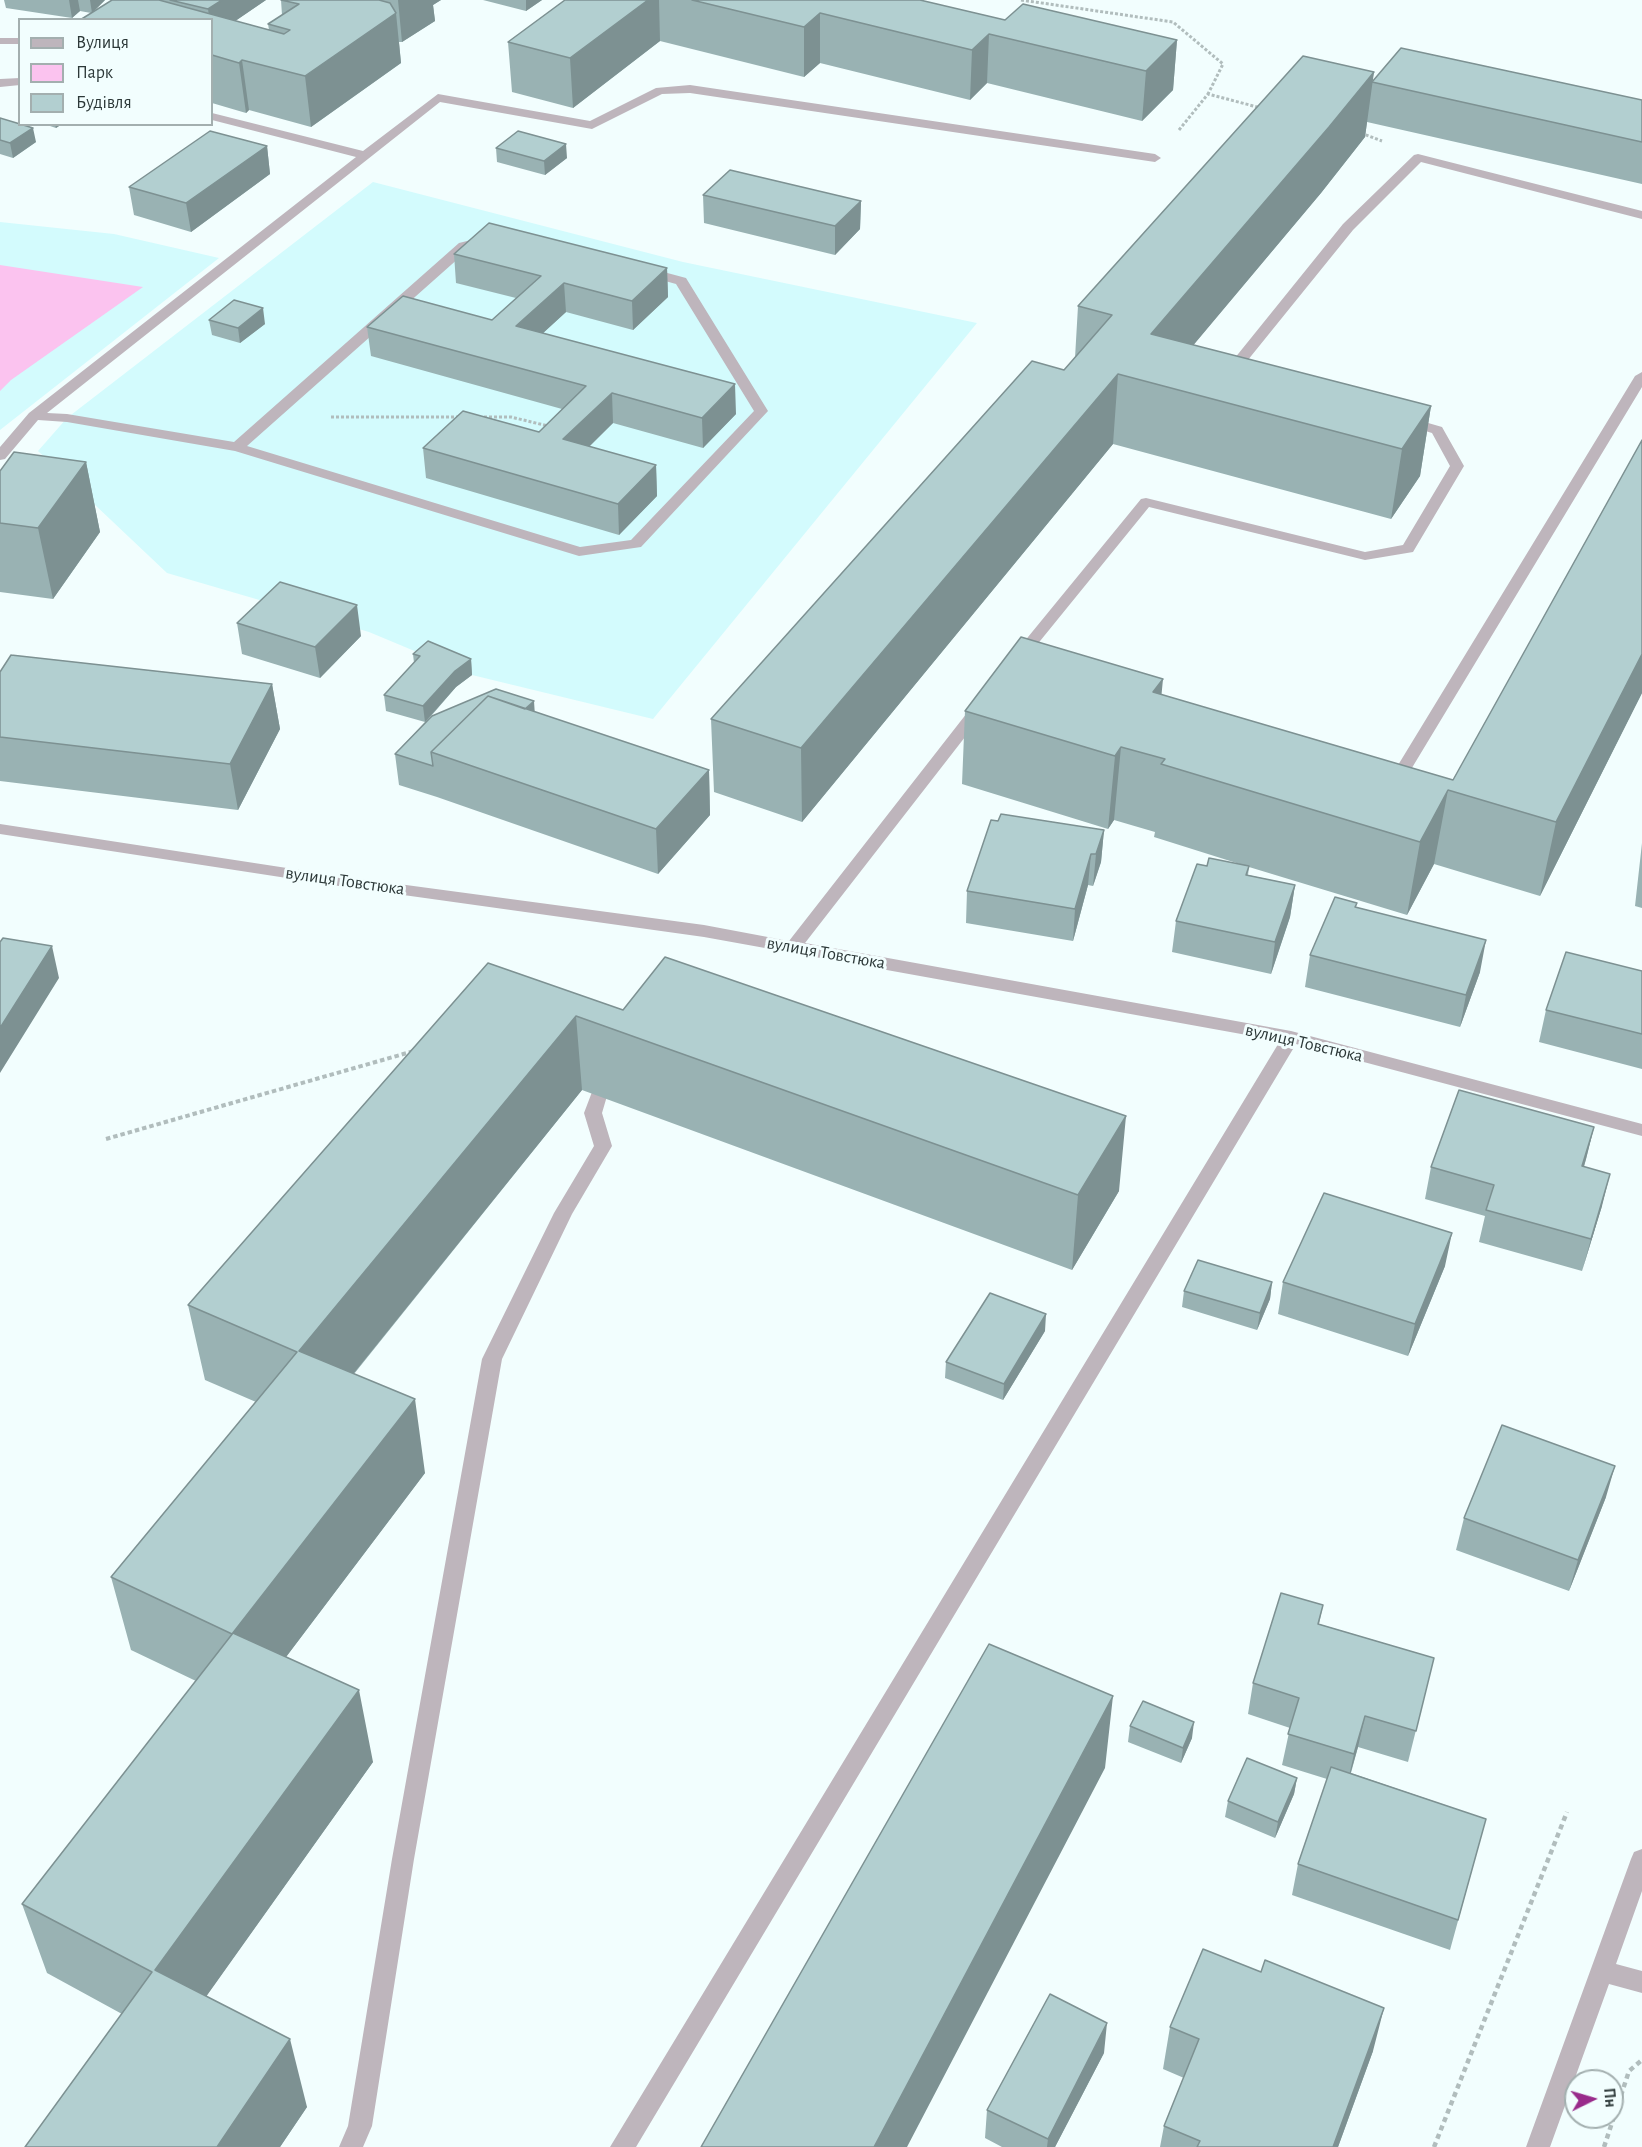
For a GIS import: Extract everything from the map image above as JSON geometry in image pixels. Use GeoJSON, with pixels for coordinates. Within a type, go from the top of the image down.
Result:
{"type":"FeatureCollection","features":[{"type":"Feature","properties":{"kind":"street"},"geometry":{"type":"LineString","coordinates":[[0,41],[18,41]]}},
{"type":"Feature","properties":{"kind":"street"},"geometry":{"type":"LineString","coordinates":[[0,83],[18,81]]}},
{"type":"Feature","properties":{"kind":"street"},"geometry":{"type":"LineString","coordinates":[[0,456],[34,416],[438,98],[592,125],[660,91],[690,89],[1155,158]]}},
{"type":"Feature","properties":{"kind":"street"},"geometry":{"type":"LineString","coordinates":[[213,116],[367,156]]}},
{"type":"Feature","properties":{"kind":"street"},"geometry":{"type":"LineString","coordinates":[[1254,379],[1231,372],[1348,227],[1418,158],[1642,215]]}},
{"type":"Feature","properties":{"kind":"street"},"geometry":{"type":"LineString","coordinates":[[237,447],[464,246],[486,240]]}},
{"type":"Feature","properties":{"kind":"street"},"geometry":{"type":"LineString","coordinates":[[34,416],[67,418],[237,447],[579,552],[636,544],[761,411],[681,281],[636,269]]}},
{"type":"Feature","properties":{"kind":"street"},"geometry":{"type":"LineString","coordinates":[[1373,775],[1396,781],[1642,376]]}},
{"type":"Feature","properties":{"kind":"street"},"geometry":{"type":"LineString","coordinates":[[1005,675],[1146,502],[1365,556],[1407,549],[1457,466],[1437,430],[1392,417]]}},
{"type":"Feature","properties":{"kind":"street"},"geometry":{"type":"LineString","coordinates":[[793,947],[991,693]]}},
{"type":"Feature","properties":{"kind":"street","name":"вулиця Товстюка"},"geometry":{"type":"LineString","coordinates":[[0,829],[339,881],[704,932],[1291,1037],[1642,1130]]}},
{"type":"Feature","properties":{"kind":"street"},"geometry":{"type":"LineString","coordinates":[[622,2147],[1291,1037]]}},
{"type":"Feature","properties":{"kind":"street"},"geometry":{"type":"LineString","coordinates":[[351,2147],[360,2126],[403,1859],[492,1359],[563,1213],[603,1146],[593,1113],[598,1096]]}},
{"type":"Feature","properties":{"kind":"street"},"geometry":{"type":"LineString","coordinates":[[1538,2147],[1642,1859]]}},
{"type":"Feature","properties":{"kind":"street"},"geometry":{"type":"LineString","coordinates":[[1602,1971],[1642,1983]]}},
{"type":"Feature","properties":{"kind":"path"},"geometry":{"type":"LineString","coordinates":[[1021,0],[1173,22],[1223,63],[1208,94],[1155,158]]}},
{"type":"Feature","properties":{"kind":"path"},"geometry":{"type":"LineString","coordinates":[[1208,94],[1263,108]]}},
{"type":"Feature","properties":{"kind":"path"},"geometry":{"type":"LineString","coordinates":[[1360,133],[1418,158]]}},
{"type":"Feature","properties":{"kind":"path"},"geometry":{"type":"LineString","coordinates":[[271,417],[463,417]]}},
{"type":"Feature","properties":{"kind":"path"},"geometry":{"type":"LineString","coordinates":[[475,417],[511,417],[551,427]]}},
{"type":"Feature","properties":{"kind":"path"},"geometry":{"type":"LineString","coordinates":[[106,1139],[417,1050]]}},
{"type":"Feature","properties":{"kind":"path"},"geometry":{"type":"LineString","coordinates":[[1434,2147],[1567,1812]]}},
{"type":"Feature","properties":{"kind":"path"},"geometry":{"type":"LineString","coordinates":[[1604,2147],[1629,2071],[1642,2060]]}},
{"type":"Feature","properties":{"kind":"shaded area"},"geometry":{"type":"Polygon","coordinates":[[[373,182],[683,262],[977,323],[653,719],[472,675],[369,632],[167,573],[38,451],[67,418],[373,182]]]}},
{"type":"Feature","properties":{"kind":"shaded area"},"geometry":{"type":"Polygon","coordinates":[[[0,222],[114,234],[219,258],[0,430],[0,222]]]}},
{"type":"Feature","properties":{"kind":"green space"},"geometry":{"type":"Polygon","coordinates":[[[0,265],[143,287],[11,380],[0,391],[0,265]]]}},
{"type":"Feature","properties":{"kind":"building"},"geometry":{"type":"Polygon","coordinates":[[[112,0],[159,0],[284,34],[290,30],[268,24],[299,4],[281,0],[379,0],[390,3],[396,13],[305,76],[242,60],[239,63],[213,55],[213,18],[83,18],[112,0]]]}},
{"type":"Feature","properties":{"kind":"building"},"geometry":{"type":"Polygon","coordinates":[[[170,0],[222,0],[208,9],[170,0]]]}},
{"type":"Feature","properties":{"kind":"building"},"geometry":{"type":"Polygon","coordinates":[[[565,0],[648,0],[570,58],[508,42],[565,0]]]}},
{"type":"Feature","properties":{"kind":"building"},"geometry":{"type":"Polygon","coordinates":[[[692,0],[920,0],[1005,20],[1023,4],[1177,40],[1146,71],[989,34],[972,50],[820,13],[804,27],[692,0]]]}},
{"type":"Feature","properties":{"kind":"building"},"geometry":{"type":"Polygon","coordinates":[[[1401,48],[1642,100],[1642,142],[1372,82],[1401,48]]]}},
{"type":"Feature","properties":{"kind":"building"},"geometry":{"type":"Polygon","coordinates":[[[1303,56],[1374,72],[1151,334],[1431,406],[1402,449],[1118,374],[801,748],[711,719],[1032,361],[1064,370],[1112,315],[1078,306],[1303,56]]]}},
{"type":"Feature","properties":{"kind":"building"},"geometry":{"type":"Polygon","coordinates":[[[0,118],[18,123],[18,126],[33,128],[10,143],[0,140],[0,118]]]}},
{"type":"Feature","properties":{"kind":"building"},"geometry":{"type":"Polygon","coordinates":[[[210,131],[267,146],[186,203],[129,187],[210,131]]]}},
{"type":"Feature","properties":{"kind":"building"},"geometry":{"type":"Polygon","coordinates":[[[518,131],[566,144],[544,161],[496,148],[518,131]]]}},
{"type":"Feature","properties":{"kind":"building"},"geometry":{"type":"Polygon","coordinates":[[[730,170],[861,201],[835,226],[703,195],[730,170]]]}},
{"type":"Feature","properties":{"kind":"building"},"geometry":{"type":"Polygon","coordinates":[[[489,223],[667,268],[632,301],[564,283],[516,326],[735,384],[702,418],[612,393],[563,439],[656,465],[618,504],[423,448],[463,411],[539,432],[586,386],[367,327],[403,296],[492,320],[541,276],[454,254],[489,223]]]}},
{"type":"Feature","properties":{"kind":"building"},"geometry":{"type":"Polygon","coordinates":[[[234,300],[263,308],[238,328],[209,320],[234,300]]]}},
{"type":"Feature","properties":{"kind":"building"},"geometry":{"type":"Polygon","coordinates":[[[1642,440],[1642,654],[1556,822],[1448,790],[1420,842],[1161,764],[1165,759],[1121,747],[1115,756],[965,711],[1021,637],[1163,679],[1153,692],[1453,780],[1642,440]]]}},
{"type":"Feature","properties":{"kind":"building"},"geometry":{"type":"Polygon","coordinates":[[[14,452],[86,462],[38,528],[0,523],[0,471],[14,452]]]}},
{"type":"Feature","properties":{"kind":"building"},"geometry":{"type":"Polygon","coordinates":[[[280,582],[357,605],[315,647],[237,623],[280,582]]]}},
{"type":"Feature","properties":{"kind":"building"},"geometry":{"type":"Polygon","coordinates":[[[428,641],[471,659],[455,671],[423,706],[384,695],[420,656],[413,654],[428,641]]]}},
{"type":"Feature","properties":{"kind":"building"},"geometry":{"type":"Polygon","coordinates":[[[11,655],[272,684],[230,764],[0,737],[0,672],[11,655]]]}},
{"type":"Feature","properties":{"kind":"building"},"geometry":{"type":"Polygon","coordinates":[[[496,689],[534,701],[525,709],[488,696],[431,752],[433,766],[395,754],[432,716],[496,689]]]}},
{"type":"Feature","properties":{"kind":"building"},"geometry":{"type":"Polygon","coordinates":[[[488,696],[709,770],[656,829],[431,752],[488,696]]]}},
{"type":"Feature","properties":{"kind":"building"},"geometry":{"type":"Polygon","coordinates":[[[1001,814],[1104,830],[1096,854],[1091,854],[1075,909],[967,891],[991,820],[998,821],[1001,814]]]}},
{"type":"Feature","properties":{"kind":"building"},"geometry":{"type":"Polygon","coordinates":[[[1209,858],[1249,866],[1246,875],[1295,885],[1275,942],[1176,921],[1197,864],[1207,866],[1209,858]]]}},
{"type":"Feature","properties":{"kind":"building"},"geometry":{"type":"Polygon","coordinates":[[[1335,897],[1357,903],[1355,907],[1486,940],[1466,995],[1310,955],[1335,897]]]}},
{"type":"Feature","properties":{"kind":"building"},"geometry":{"type":"Polygon","coordinates":[[[3,938],[52,946],[0,1028],[0,942],[3,938]]]}},
{"type":"Feature","properties":{"kind":"building"},"geometry":{"type":"Polygon","coordinates":[[[1566,952],[1642,971],[1642,1034],[1546,1010],[1566,952]]]}},
{"type":"Feature","properties":{"kind":"building"},"geometry":{"type":"Polygon","coordinates":[[[665,957],[1126,1116],[1078,1195],[576,1016],[299,1351],[415,1399],[232,1634],[111,1577],[297,1352],[188,1305],[488,963],[623,1010],[665,957]]]}},
{"type":"Feature","properties":{"kind":"building"},"geometry":{"type":"Polygon","coordinates":[[[1459,1090],[1594,1127],[1582,1166],[1610,1174],[1591,1239],[1486,1210],[1494,1185],[1431,1167],[1459,1090]]]}},
{"type":"Feature","properties":{"kind":"building"},"geometry":{"type":"Polygon","coordinates":[[[1324,1193],[1452,1233],[1415,1324],[1283,1282],[1324,1193]]]}},
{"type":"Feature","properties":{"kind":"building"},"geometry":{"type":"Polygon","coordinates":[[[1198,1260],[1272,1282],[1260,1313],[1184,1291],[1198,1260]]]}},
{"type":"Feature","properties":{"kind":"building"},"geometry":{"type":"Polygon","coordinates":[[[990,1293],[1046,1314],[1004,1384],[946,1362],[990,1293]]]}},
{"type":"Feature","properties":{"kind":"building"},"geometry":{"type":"Polygon","coordinates":[[[1502,1425],[1615,1466],[1578,1560],[1464,1518],[1502,1425]]]}},
{"type":"Feature","properties":{"kind":"building"},"geometry":{"type":"Polygon","coordinates":[[[1281,1593],[1323,1605],[1318,1624],[1434,1658],[1416,1731],[1365,1716],[1354,1754],[1288,1734],[1299,1698],[1253,1683],[1281,1593]]]}},
{"type":"Feature","properties":{"kind":"building"},"geometry":{"type":"Polygon","coordinates":[[[233,1633],[359,1690],[155,1970],[290,2039],[217,2147],[25,2147],[152,1972],[22,1904],[233,1633]]]}},
{"type":"Feature","properties":{"kind":"building"},"geometry":{"type":"Polygon","coordinates":[[[989,1644],[1113,1696],[874,2147],[701,2147],[989,1644]]]}},
{"type":"Feature","properties":{"kind":"building"},"geometry":{"type":"Polygon","coordinates":[[[1143,1701],[1194,1722],[1183,1748],[1130,1726],[1143,1701]]]}},
{"type":"Feature","properties":{"kind":"building"},"geometry":{"type":"Polygon","coordinates":[[[1247,1758],[1297,1778],[1278,1822],[1228,1801],[1247,1758]]]}},
{"type":"Feature","properties":{"kind":"building"},"geometry":{"type":"Polygon","coordinates":[[[1331,1767],[1486,1819],[1458,1920],[1298,1864],[1331,1767]]]}},
{"type":"Feature","properties":{"kind":"building"},"geometry":{"type":"Polygon","coordinates":[[[1203,1949],[1261,1972],[1265,1960],[1384,2008],[1333,2147],[1197,2147],[1200,2141],[1164,2126],[1199,2039],[1170,2027],[1203,1949]]]}},
{"type":"Feature","properties":{"kind":"building"},"geometry":{"type":"Polygon","coordinates":[[[1050,1994],[1107,2023],[1048,2139],[987,2110],[1050,1994]]]}}]}
